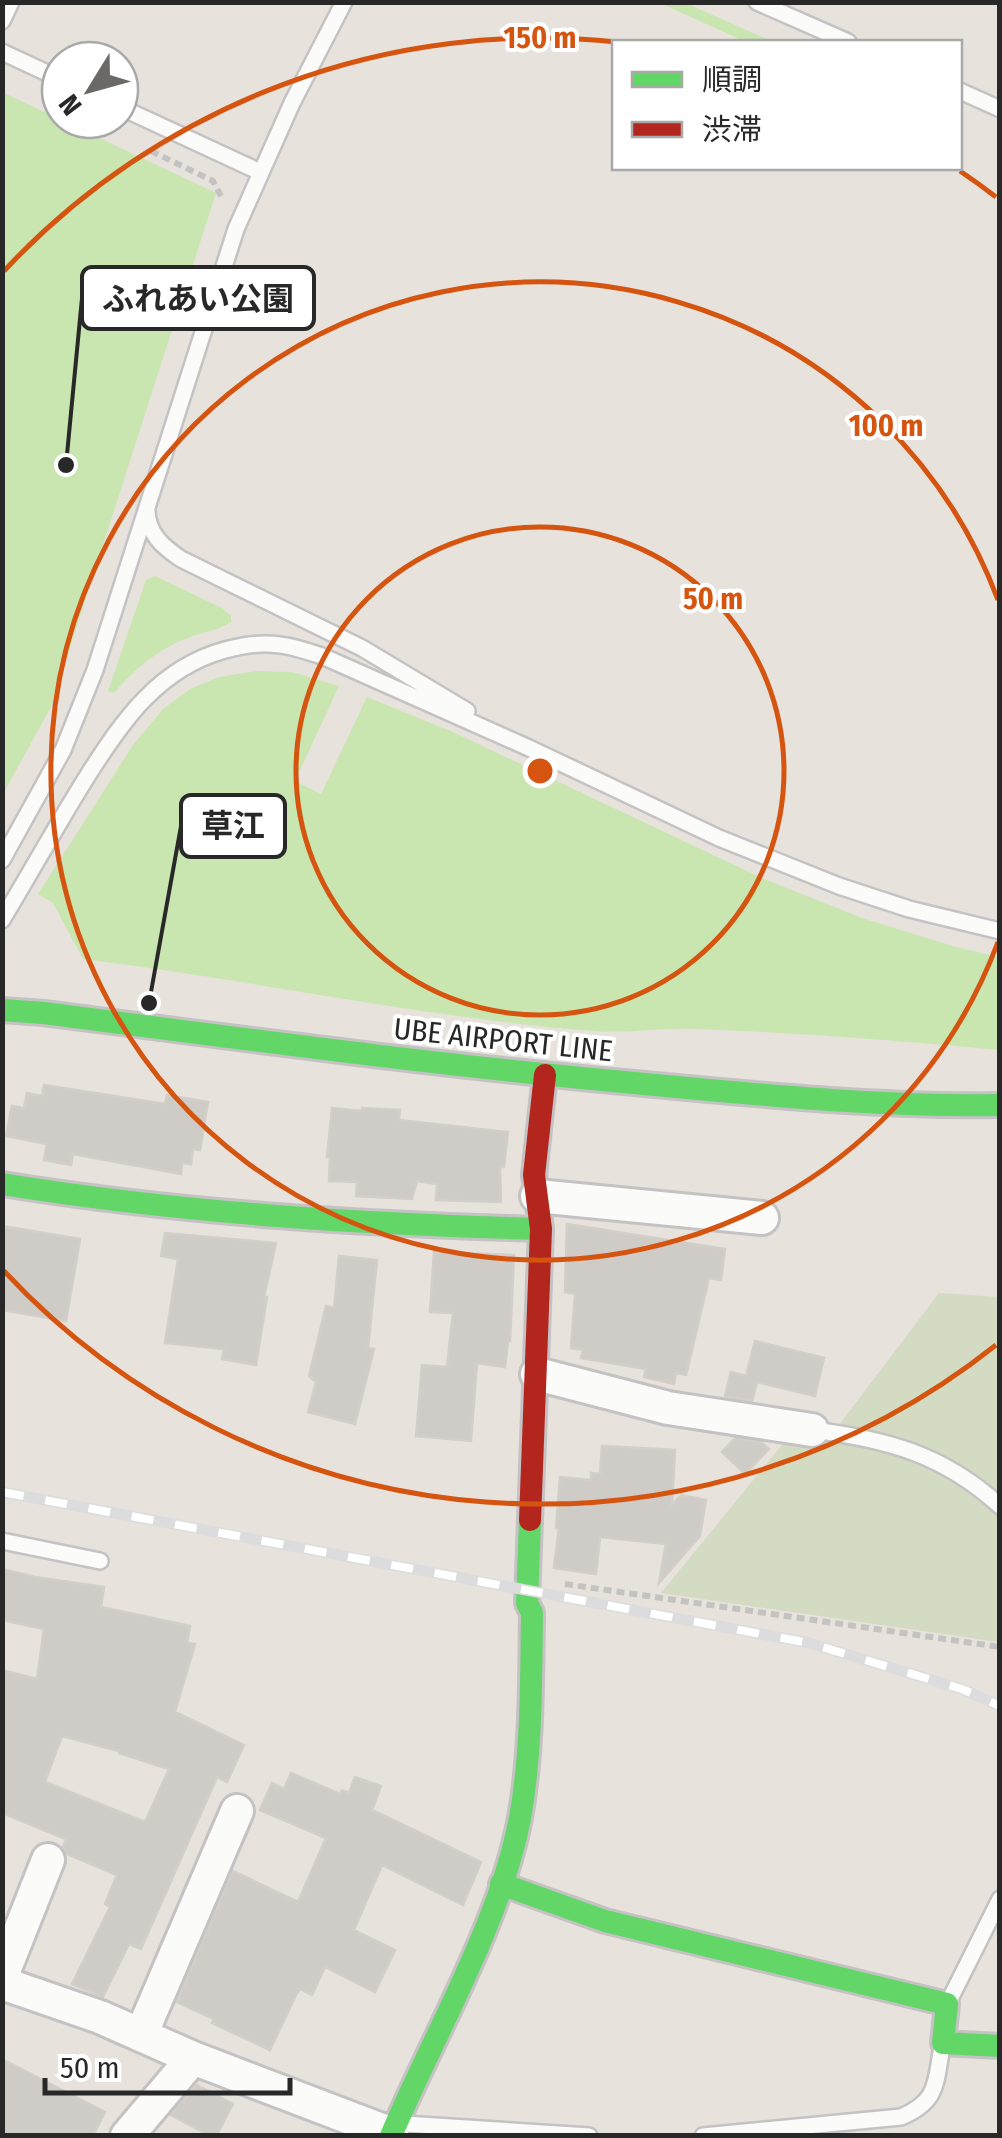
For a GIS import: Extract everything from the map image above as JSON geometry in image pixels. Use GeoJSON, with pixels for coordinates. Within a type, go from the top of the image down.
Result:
{"type":"FeatureCollection","features":[{"type":"Feature","properties":{"kind":"street","name":"UBE AIRPORT LINE"},"geometry":{"type":"LineString","coordinates":[[2,1010],[545,1076],[790,1098],[939,1106],[1000,1105]]}},
{"type":"Feature","properties":{"kind":"street"},"geometry":{"type":"LineString","coordinates":[[48,1860],[2,1980],[100,2016],[193,2058],[393,2131],[501,1884],[519,1822],[528,1752],[532,1613],[527,1603],[539,1212],[534,1175],[545,1076]]}},
{"type":"Feature","properties":{"kind":"street"},"geometry":{"type":"LineString","coordinates":[[2,1184],[127,1203],[448,1227],[539,1212],[762,1218]]}},
{"type":"Feature","properties":{"kind":"street"},"geometry":{"type":"LineString","coordinates":[[537,1374],[683,1410],[812,1430]]}},
{"type":"Feature","properties":{"kind":"street"},"geometry":{"type":"LineString","coordinates":[[141,2035],[237,1811]]}},
{"type":"Feature","properties":{"kind":"street"},"geometry":{"type":"LineString","coordinates":[[501,1884],[606,1921],[947,2004],[943,2043],[1000,2046]]}},
{"type":"Feature","properties":{"kind":"street"},"geometry":{"type":"LineString","coordinates":[[127,2136],[193,2058]]}},
{"type":"Feature","properties":{"kind":"lane"},"geometry":{"type":"LineString","coordinates":[[2,21],[11,2]]}},
{"type":"Feature","properties":{"kind":"lane"},"geometry":{"type":"LineString","coordinates":[[2,860],[64,750],[95,670],[236,230],[292,103],[344,2]]}},
{"type":"Feature","properties":{"kind":"lane"},"geometry":{"type":"LineString","coordinates":[[757,2],[843,40]]}},
{"type":"Feature","properties":{"kind":"lane"},"geometry":{"type":"LineString","coordinates":[[2,52],[40,70]]}},
{"type":"Feature","properties":{"kind":"lane"},"geometry":{"type":"LineString","coordinates":[[962,93],[1000,109]]}},
{"type":"Feature","properties":{"kind":"lane"},"geometry":{"type":"LineString","coordinates":[[140,116],[260,172]]}},
{"type":"Feature","properties":{"kind":"lane"},"geometry":{"type":"LineString","coordinates":[[147,506],[153,535],[181,559],[362,648],[529,748]]}},
{"type":"Feature","properties":{"kind":"lane"},"geometry":{"type":"LineString","coordinates":[[2,920],[70,804],[131,712],[173,673],[194,660],[244,645],[264,644],[322,656],[719,838],[838,886],[1000,932]]}},
{"type":"Feature","properties":{"kind":"lane"},"geometry":{"type":"LineString","coordinates":[[812,1430],[856,1435],[929,1457],[1000,1506]]}},
{"type":"Feature","properties":{"kind":"lane"},"geometry":{"type":"LineString","coordinates":[[2,1541],[100,1561]]}},
{"type":"Feature","properties":{"kind":"lane"},"geometry":{"type":"LineString","coordinates":[[947,2004],[1000,1899]]}},
{"type":"Feature","properties":{"kind":"lane"},"geometry":{"type":"LineString","coordinates":[[703,2136],[902,2117],[921,2109],[934,2092],[943,2043]]}},
{"type":"Feature","properties":{"kind":"lane"},"geometry":{"type":"LineString","coordinates":[[393,2131],[590,2136]]}},
{"type":"Feature","properties":{"kind":"path"},"geometry":{"type":"LineString","coordinates":[[141,146],[212,181],[222,198]]}},
{"type":"Feature","properties":{"kind":"path"},"geometry":{"type":"LineString","coordinates":[[529,1578],[1000,1647]]}},
{"type":"Feature","properties":{"kind":"green space"},"geometry":{"type":"Polygon","coordinates":[[[660,3],[686,3],[769,40],[742,40],[660,3]]]}},
{"type":"Feature","properties":{"kind":"green space"},"geometry":{"type":"Polygon","coordinates":[[[2,92],[40,110],[40,140],[104,140],[216,193],[51,707],[3,794],[2,92]]]}},
{"type":"Feature","properties":{"kind":"green space"},"geometry":{"type":"Polygon","coordinates":[[[155,576],[222,608],[231,616],[231,622],[170,646],[140,666],[114,693],[108,691],[146,580],[155,576]]]}},
{"type":"Feature","properties":{"kind":"green space"},"geometry":{"type":"Polygon","coordinates":[[[256,671],[292,672],[339,686],[295,781],[321,794],[367,697],[453,732],[764,879],[862,918],[999,957],[999,1050],[774,1033],[685,1029],[605,1032],[528,1025],[83,959],[53,903],[38,894],[133,745],[163,709],[190,689],[219,677],[256,671]]]}},
{"type":"Feature","properties":{"kind":"green space"},"geometry":{"type":"Polygon","coordinates":[[[939,1293],[999,1297],[999,1642],[661,1593],[790,1435],[839,1425],[939,1293]]]}},
{"type":"Feature","properties":{"kind":"building"},"geometry":{"type":"Polygon","coordinates":[[[44,1085],[165,1104],[167,1095],[208,1102],[200,1150],[193,1149],[191,1164],[182,1163],[181,1174],[73,1154],[71,1165],[44,1160],[47,1144],[6,1136],[12,1106],[24,1108],[27,1093],[42,1096],[44,1085]]]}},
{"type":"Feature","properties":{"kind":"building"},"geometry":{"type":"Polygon","coordinates":[[[332,1108],[400,1110],[399,1120],[508,1132],[504,1167],[500,1167],[501,1202],[436,1200],[437,1184],[417,1181],[412,1199],[356,1196],[357,1182],[329,1181],[332,1108]]]}},
{"type":"Feature","properties":{"kind":"building"},"geometry":{"type":"Polygon","coordinates":[[[567,1224],[725,1249],[721,1280],[709,1278],[686,1375],[676,1373],[674,1384],[644,1377],[646,1369],[581,1358],[583,1350],[571,1348],[575,1294],[565,1292],[567,1224]]]}},
{"type":"Feature","properties":{"kind":"building"},"geometry":{"type":"Polygon","coordinates":[[[2,1226],[80,1239],[66,1321],[2,1310],[2,1226]]]}},
{"type":"Feature","properties":{"kind":"building"},"geometry":{"type":"Polygon","coordinates":[[[165,1233],[276,1243],[264,1297],[256,1365],[222,1359],[224,1349],[165,1343],[178,1259],[161,1256],[165,1233]]]}},
{"type":"Feature","properties":{"kind":"building"},"geometry":{"type":"Polygon","coordinates":[[[434,1252],[514,1255],[505,1367],[477,1363],[471,1441],[416,1436],[422,1365],[447,1367],[453,1313],[430,1312],[434,1252]]]}},
{"type":"Feature","properties":{"kind":"building"},"geometry":{"type":"Polygon","coordinates":[[[339,1256],[377,1260],[368,1348],[374,1349],[355,1424],[308,1412],[316,1382],[309,1376],[326,1306],[334,1308],[339,1256]]]}},
{"type":"Feature","properties":{"kind":"building"},"geometry":{"type":"Polygon","coordinates":[[[755,1341],[824,1358],[815,1396],[757,1382],[752,1401],[725,1396],[731,1372],[746,1376],[755,1341]]]}},
{"type":"Feature","properties":{"kind":"building"},"geometry":{"type":"Polygon","coordinates":[[[735,1438],[762,1443],[769,1449],[745,1474],[722,1452],[735,1438]]]}},
{"type":"Feature","properties":{"kind":"building"},"geometry":{"type":"Polygon","coordinates":[[[602,1446],[675,1450],[672,1505],[681,1495],[706,1500],[700,1536],[659,1583],[666,1544],[600,1537],[596,1574],[554,1568],[560,1477],[591,1480],[591,1473],[600,1474],[602,1446]]]}},
{"type":"Feature","properties":{"kind":"building"},"geometry":{"type":"Polygon","coordinates":[[[2,1569],[104,1587],[101,1607],[190,1626],[187,1643],[195,1644],[175,1712],[244,1745],[227,1782],[217,1777],[141,1949],[129,1944],[103,1997],[72,1984],[110,1907],[105,1904],[117,1875],[67,1854],[63,1847],[66,1839],[2,1813],[2,1670],[37,1679],[44,1629],[2,1620],[2,1569]],[[62,1736],[45,1782],[145,1822],[169,1769],[62,1736]]]}},
{"type":"Feature","properties":{"kind":"building"},"geometry":{"type":"Polygon","coordinates":[[[291,1773],[340,1794],[342,1790],[349,1793],[355,1777],[381,1786],[372,1810],[481,1862],[463,1905],[382,1865],[354,1930],[395,1950],[375,1992],[325,1967],[312,1995],[300,1989],[296,1995],[270,2050],[177,2002],[233,1871],[298,1902],[326,1838],[260,1810],[272,1783],[284,1789],[291,1773]]]}},
{"type":"Feature","properties":{"kind":"building"},"geometry":{"type":"Polygon","coordinates":[[[2,2059],[105,2112],[93,2136],[2,2136],[2,2059]]]}},
{"type":"Feature","properties":{"kind":"building"},"geometry":{"type":"Polygon","coordinates":[[[197,2085],[233,2104],[216,2136],[171,2115],[197,2085]]]}},
{"type":"Feature","properties":{"kind":"railway"},"geometry":{"type":"LineString","coordinates":[[2,1492],[809,1643],[962,1689],[1000,1706]]}},
{"type":"Feature","properties":{"kind":"traffic: fast"},"geometry":{"type":"LineString","coordinates":[[2,1010],[570,1077],[822,1099],[1000,1105]]}},
{"type":"Feature","properties":{"kind":"traffic: fast"},"geometry":{"type":"LineString","coordinates":[[2,1184],[136,1203],[271,1216],[541,1229]]}},
{"type":"Feature","properties":{"kind":"traffic: fast"},"geometry":{"type":"LineString","coordinates":[[391,2136],[481,1939],[520,1818],[530,1716],[530,1520]]}},
{"type":"Feature","properties":{"kind":"traffic: fast"},"geometry":{"type":"LineString","coordinates":[[501,1884],[605,1921],[947,2004],[943,2043],[1000,2046]]}},
{"type":"Feature","properties":{"kind":"traffic: jam"},"geometry":{"type":"LineString","coordinates":[[530,1520],[541,1229],[534,1175],[545,1075]]}},
{"type":"Feature","properties":{"kind":"place","name":"ふれあい公園"},"geometry":{"type":"Point","coordinates":[66,465]}},
{"type":"Feature","properties":{"kind":"place","name":"草江"},"geometry":{"type":"Point","coordinates":[149,1003]}}]}
